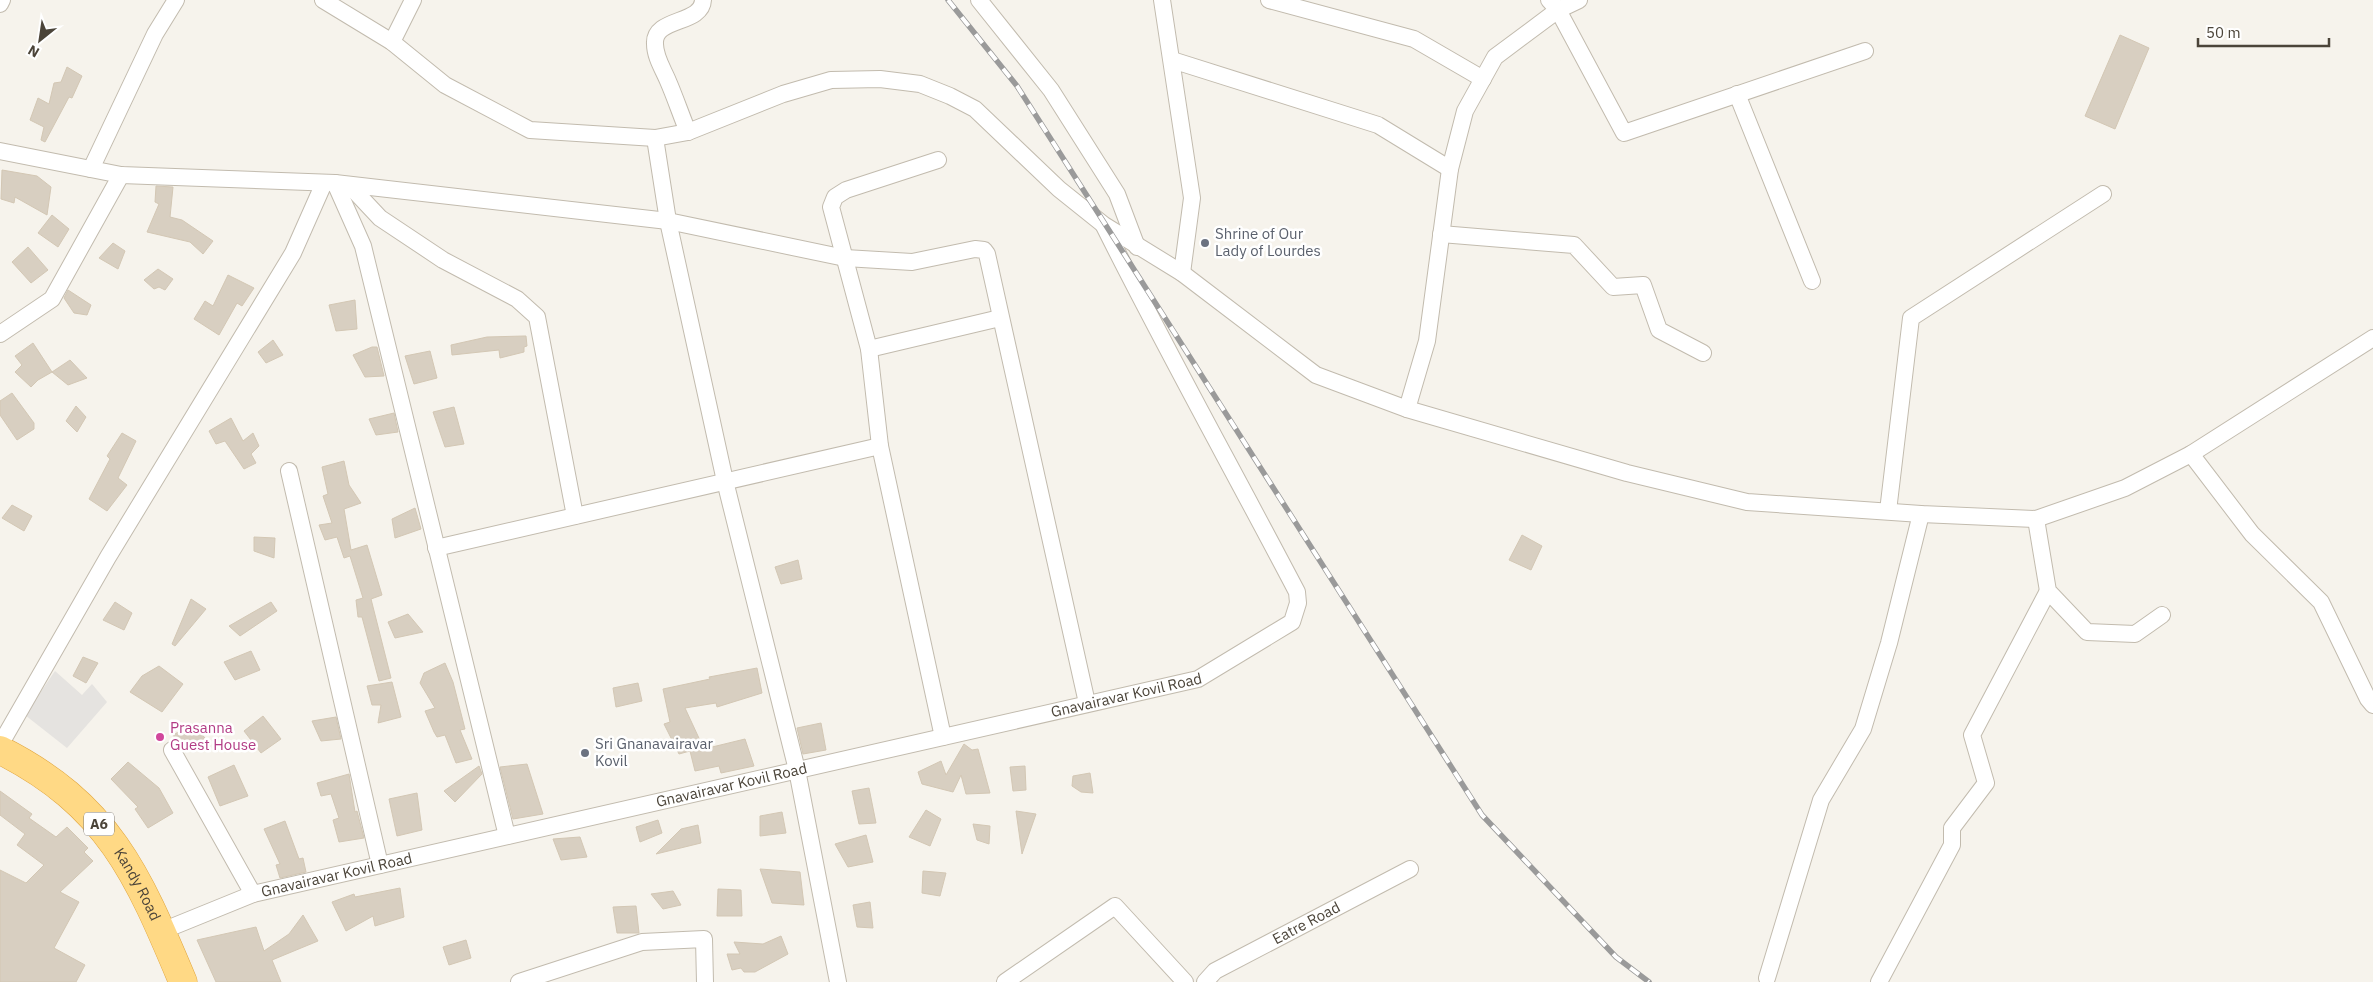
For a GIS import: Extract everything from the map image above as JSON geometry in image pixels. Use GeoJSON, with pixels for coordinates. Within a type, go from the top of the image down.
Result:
{"type":"FeatureCollection","features":[{"type":"Feature","properties":{"kind":"highway","name":"Kandy Road"},"geometry":{"type":"LineString","coordinates":[[0,750],[26,763],[55,783],[76,801],[106,832],[132,870],[162,931],[183,982]]}},
{"type":"Feature","properties":{"kind":"street"},"geometry":{"type":"LineString","coordinates":[[0,4],[2,0]]}},
{"type":"Feature","properties":{"kind":"street"},"geometry":{"type":"LineString","coordinates":[[91,169],[155,34],[176,0]]}},
{"type":"Feature","properties":{"kind":"street"},"geometry":{"type":"LineString","coordinates":[[323,0],[392,42],[445,85],[530,130],[655,138],[688,132],[783,94],[831,80],[880,79],[920,84],[950,96],[975,110],[1059,188],[1104,224],[1136,246],[1182,273],[1316,375],[1407,409],[1627,473],[1747,502],[1921,514],[2036,518],[2125,488],[2191,454],[2373,338]]}},
{"type":"Feature","properties":{"kind":"street"},"geometry":{"type":"LineString","coordinates":[[392,42],[414,0]]}},
{"type":"Feature","properties":{"kind":"street"},"geometry":{"type":"LineString","coordinates":[[688,132],[658,58],[654,43],[657,35],[664,27],[697,12],[703,5],[703,0]]}},
{"type":"Feature","properties":{"kind":"street"},"geometry":{"type":"LineString","coordinates":[[979,0],[1056,98],[1117,194],[1136,246]]}},
{"type":"Feature","properties":{"kind":"street"},"geometry":{"type":"LineString","coordinates":[[1162,0],[1192,198],[1182,273]]}},
{"type":"Feature","properties":{"kind":"street"},"geometry":{"type":"LineString","coordinates":[[1269,0],[1414,40],[1483,79]]}},
{"type":"Feature","properties":{"kind":"street"},"geometry":{"type":"LineString","coordinates":[[1407,409],[1427,341],[1450,169],[1465,111],[1495,58],[1553,5],[1579,0]]}},
{"type":"Feature","properties":{"kind":"street"},"geometry":{"type":"LineString","coordinates":[[1553,5],[1624,133],[1865,51]]}},
{"type":"Feature","properties":{"kind":"street"},"geometry":{"type":"LineString","coordinates":[[1172,60],[1378,125],[1450,169]]}},
{"type":"Feature","properties":{"kind":"street"},"geometry":{"type":"LineString","coordinates":[[1737,94],[1812,281]]}},
{"type":"Feature","properties":{"kind":"street"},"geometry":{"type":"LineString","coordinates":[[655,138],[668,221],[725,482],[797,770],[838,982]]}},
{"type":"Feature","properties":{"kind":"street"},"geometry":{"type":"LineString","coordinates":[[0,151],[121,175],[336,184],[668,221],[845,258],[912,262],[976,248],[984,250],[987,254],[1087,703]]}},
{"type":"Feature","properties":{"kind":"street"},"geometry":{"type":"LineString","coordinates":[[938,160],[846,190],[835,197],[831,207],[869,349],[880,446],[943,736]]}},
{"type":"Feature","properties":{"kind":"street"},"geometry":{"type":"LineString","coordinates":[[0,334],[52,299],[121,175]]}},
{"type":"Feature","properties":{"kind":"street"},"geometry":{"type":"LineString","coordinates":[[336,184],[380,218],[444,260],[516,299],[537,317],[575,516]]}},
{"type":"Feature","properties":{"kind":"street"},"geometry":{"type":"LineString","coordinates":[[336,184],[362,246],[507,836]]}},
{"type":"Feature","properties":{"kind":"street"},"geometry":{"type":"LineString","coordinates":[[0,745],[108,557],[292,253],[336,184]]}},
{"type":"Feature","properties":{"kind":"street"},"geometry":{"type":"LineString","coordinates":[[1888,511],[1911,318],[2103,194]]}},
{"type":"Feature","properties":{"kind":"street","name":"Gnavairavar Kovil Road"},"geometry":{"type":"LineString","coordinates":[[162,931],[254,894],[1198,678],[1292,622],[1298,603],[1297,592],[1199,411],[1104,224]]}},
{"type":"Feature","properties":{"kind":"street"},"geometry":{"type":"LineString","coordinates":[[1441,234],[1574,245],[1613,287],[1644,285],[1659,330],[1703,353]]}},
{"type":"Feature","properties":{"kind":"street"},"geometry":{"type":"LineString","coordinates":[[869,349],[1000,318]]}},
{"type":"Feature","properties":{"kind":"street"},"geometry":{"type":"LineString","coordinates":[[436,548],[880,446]]}},
{"type":"Feature","properties":{"kind":"street"},"geometry":{"type":"LineString","coordinates":[[2191,454],[2252,534],[2321,602],[2373,705]]}},
{"type":"Feature","properties":{"kind":"street"},"geometry":{"type":"LineString","coordinates":[[289,471],[380,865]]}},
{"type":"Feature","properties":{"kind":"street"},"geometry":{"type":"LineString","coordinates":[[1767,978],[1821,800],[1863,729],[1889,643],[1921,514]]}},
{"type":"Feature","properties":{"kind":"street"},"geometry":{"type":"LineString","coordinates":[[2036,518],[2048,591],[2087,632],[2135,634],[2162,615]]}},
{"type":"Feature","properties":{"kind":"street"},"geometry":{"type":"LineString","coordinates":[[1879,982],[1952,845],[1952,828],[1986,782],[1972,735],[2048,591]]}},
{"type":"Feature","properties":{"kind":"street"},"geometry":{"type":"LineString","coordinates":[[172,750],[254,894]]}},
{"type":"Feature","properties":{"kind":"street","name":"Eatre Road"},"geometry":{"type":"LineString","coordinates":[[1205,982],[1215,971],[1410,869]]}},
{"type":"Feature","properties":{"kind":"street"},"geometry":{"type":"LineString","coordinates":[[1005,982],[1115,906],[1185,982]]}},
{"type":"Feature","properties":{"kind":"street"},"geometry":{"type":"LineString","coordinates":[[519,982],[642,942],[704,939],[705,982]]}},
{"type":"Feature","properties":{"kind":"shaded area"},"geometry":{"type":"Polygon","coordinates":[[[55,671],[82,695],[92,684],[107,702],[67,748],[25,715],[55,671]]]}},
{"type":"Feature","properties":{"kind":"building"},"geometry":{"type":"Polygon","coordinates":[[[2120,35],[2149,48],[2115,129],[2085,116],[2120,35]]]}},
{"type":"Feature","properties":{"kind":"building"},"geometry":{"type":"Polygon","coordinates":[[[67,67],[82,76],[72,98],[69,97],[45,142],[41,140],[44,127],[30,120],[38,98],[49,104],[54,83],[61,82],[67,67]]]}},
{"type":"Feature","properties":{"kind":"building"},"geometry":{"type":"Polygon","coordinates":[[[2,170],[37,176],[51,187],[47,215],[15,197],[14,203],[1,199],[2,170]]]}},
{"type":"Feature","properties":{"kind":"building"},"geometry":{"type":"Polygon","coordinates":[[[156,186],[173,187],[170,217],[182,220],[213,241],[203,254],[190,242],[147,232],[159,204],[155,202],[156,186]]]}},
{"type":"Feature","properties":{"kind":"building"},"geometry":{"type":"Polygon","coordinates":[[[52,215],[69,229],[58,247],[38,233],[52,215]]]}},
{"type":"Feature","properties":{"kind":"building"},"geometry":{"type":"Polygon","coordinates":[[[113,243],[125,251],[118,269],[99,258],[113,243]]]}},
{"type":"Feature","properties":{"kind":"building"},"geometry":{"type":"Polygon","coordinates":[[[28,247],[48,270],[31,283],[12,262],[28,247]]]}},
{"type":"Feature","properties":{"kind":"building"},"geometry":{"type":"Polygon","coordinates":[[[158,269],[173,279],[165,290],[159,287],[154,289],[144,280],[158,269]]]}},
{"type":"Feature","properties":{"kind":"building"},"geometry":{"type":"Polygon","coordinates":[[[228,275],[254,288],[242,306],[237,303],[219,335],[194,319],[205,301],[213,306],[228,275]]]}},
{"type":"Feature","properties":{"kind":"building"},"geometry":{"type":"Polygon","coordinates":[[[68,290],[91,305],[87,315],[74,313],[64,298],[68,290]]]}},
{"type":"Feature","properties":{"kind":"building"},"geometry":{"type":"Polygon","coordinates":[[[355,300],[357,329],[336,331],[329,305],[355,300]]]}},
{"type":"Feature","properties":{"kind":"building"},"geometry":{"type":"Polygon","coordinates":[[[526,336],[527,346],[524,347],[524,352],[500,358],[499,350],[452,355],[451,345],[487,337],[526,336]]]}},
{"type":"Feature","properties":{"kind":"building"},"geometry":{"type":"Polygon","coordinates":[[[273,340],[283,355],[266,363],[258,352],[273,340]]]}},
{"type":"Feature","properties":{"kind":"building"},"geometry":{"type":"Polygon","coordinates":[[[33,343],[52,372],[38,380],[31,387],[15,372],[22,365],[15,356],[33,343]]]}},
{"type":"Feature","properties":{"kind":"building"},"geometry":{"type":"Polygon","coordinates":[[[372,347],[377,347],[384,376],[365,377],[353,355],[372,347]]]}},
{"type":"Feature","properties":{"kind":"building"},"geometry":{"type":"Polygon","coordinates":[[[430,351],[437,378],[414,384],[405,356],[430,351]]]}},
{"type":"Feature","properties":{"kind":"building"},"geometry":{"type":"Polygon","coordinates":[[[70,360],[87,378],[68,385],[52,372],[70,360]]]}},
{"type":"Feature","properties":{"kind":"building"},"geometry":{"type":"Polygon","coordinates":[[[12,393],[34,423],[34,429],[17,440],[0,415],[0,401],[12,393]]]}},
{"type":"Feature","properties":{"kind":"building"},"geometry":{"type":"Polygon","coordinates":[[[76,406],[86,417],[77,432],[66,421],[76,406]]]}},
{"type":"Feature","properties":{"kind":"building"},"geometry":{"type":"Polygon","coordinates":[[[454,407],[464,444],[445,447],[433,412],[454,407]]]}},
{"type":"Feature","properties":{"kind":"building"},"geometry":{"type":"Polygon","coordinates":[[[394,413],[398,432],[376,435],[369,419],[394,413]]]}},
{"type":"Feature","properties":{"kind":"building"},"geometry":{"type":"Polygon","coordinates":[[[231,418],[243,441],[253,433],[259,446],[251,454],[256,463],[244,469],[225,441],[216,444],[209,431],[231,418]]]}},
{"type":"Feature","properties":{"kind":"building"},"geometry":{"type":"Polygon","coordinates":[[[122,433],[136,441],[118,478],[127,485],[107,511],[89,499],[110,459],[107,456],[122,433]]]}},
{"type":"Feature","properties":{"kind":"building"},"geometry":{"type":"Polygon","coordinates":[[[344,461],[349,485],[361,503],[344,509],[351,550],[367,545],[382,595],[371,599],[391,678],[379,681],[362,617],[358,617],[356,600],[363,598],[350,556],[344,558],[337,537],[325,540],[319,525],[332,523],[323,496],[328,494],[322,467],[344,461]]]}},
{"type":"Feature","properties":{"kind":"building"},"geometry":{"type":"Polygon","coordinates":[[[12,505],[32,516],[24,531],[2,518],[12,505]]]}},
{"type":"Feature","properties":{"kind":"building"},"geometry":{"type":"Polygon","coordinates":[[[415,508],[421,529],[395,538],[392,519],[415,508]]]}},
{"type":"Feature","properties":{"kind":"building"},"geometry":{"type":"Polygon","coordinates":[[[1522,535],[1542,546],[1531,570],[1509,560],[1522,535]]]}},
{"type":"Feature","properties":{"kind":"building"},"geometry":{"type":"Polygon","coordinates":[[[254,537],[275,538],[274,558],[254,551],[254,537]]]}},
{"type":"Feature","properties":{"kind":"building"},"geometry":{"type":"Polygon","coordinates":[[[798,560],[802,579],[781,584],[775,567],[798,560]]]}},
{"type":"Feature","properties":{"kind":"building"},"geometry":{"type":"Polygon","coordinates":[[[191,599],[206,609],[175,646],[172,644],[191,599]]]}},
{"type":"Feature","properties":{"kind":"building"},"geometry":{"type":"Polygon","coordinates":[[[115,602],[132,613],[124,630],[103,620],[115,602]]]}},
{"type":"Feature","properties":{"kind":"building"},"geometry":{"type":"Polygon","coordinates":[[[271,602],[277,611],[240,636],[229,626],[271,602]]]}},
{"type":"Feature","properties":{"kind":"building"},"geometry":{"type":"Polygon","coordinates":[[[408,614],[423,632],[395,638],[388,622],[408,614]]]}},
{"type":"Feature","properties":{"kind":"building"},"geometry":{"type":"Polygon","coordinates":[[[251,651],[260,670],[235,680],[224,662],[251,651]]]}},
{"type":"Feature","properties":{"kind":"building"},"geometry":{"type":"Polygon","coordinates":[[[83,657],[98,663],[86,683],[73,676],[83,657]]]}},
{"type":"Feature","properties":{"kind":"building"},"geometry":{"type":"Polygon","coordinates":[[[445,663],[453,682],[465,729],[460,730],[472,759],[456,763],[445,735],[437,737],[434,732],[425,711],[435,708],[420,683],[424,673],[445,663]]]}},
{"type":"Feature","properties":{"kind":"building"},"geometry":{"type":"Polygon","coordinates":[[[159,666],[183,684],[162,712],[130,692],[142,676],[159,666]]]}},
{"type":"Feature","properties":{"kind":"building"},"geometry":{"type":"Polygon","coordinates":[[[757,668],[762,693],[717,707],[716,703],[685,708],[704,749],[745,739],[754,766],[721,773],[719,766],[695,771],[690,751],[679,754],[664,724],[670,722],[663,689],[710,679],[709,677],[757,668]]]}},
{"type":"Feature","properties":{"kind":"building"},"geometry":{"type":"Polygon","coordinates":[[[392,682],[401,717],[378,723],[381,705],[372,705],[367,686],[392,682]]]}},
{"type":"Feature","properties":{"kind":"building"},"geometry":{"type":"Polygon","coordinates":[[[638,683],[642,701],[616,707],[613,688],[638,683]]]}},
{"type":"Feature","properties":{"kind":"building"},"geometry":{"type":"Polygon","coordinates":[[[263,716],[281,739],[261,753],[244,731],[263,716]]]}},
{"type":"Feature","properties":{"kind":"building"},"geometry":{"type":"Polygon","coordinates":[[[336,717],[341,739],[321,741],[312,721],[336,717]]]}},
{"type":"Feature","properties":{"kind":"building"},"geometry":{"type":"Polygon","coordinates":[[[821,723],[826,750],[803,754],[797,728],[821,723]]]}},
{"type":"Feature","properties":{"kind":"building"},"geometry":{"type":"Polygon","coordinates":[[[193,724],[205,738],[185,752],[173,735],[193,724]]]}},
{"type":"Feature","properties":{"kind":"building"},"geometry":{"type":"Polygon","coordinates":[[[964,744],[972,750],[978,749],[990,793],[966,794],[961,775],[953,792],[922,784],[918,772],[941,761],[946,775],[964,744]]]}},
{"type":"Feature","properties":{"kind":"building"},"geometry":{"type":"Polygon","coordinates":[[[128,762],[159,788],[173,813],[148,828],[135,809],[138,807],[111,779],[128,762]]]}},
{"type":"Feature","properties":{"kind":"building"},"geometry":{"type":"Polygon","coordinates":[[[527,764],[543,814],[513,819],[500,767],[527,764]]]}},
{"type":"Feature","properties":{"kind":"building"},"geometry":{"type":"Polygon","coordinates":[[[234,765],[248,796],[220,806],[208,777],[234,765]]]}},
{"type":"Feature","properties":{"kind":"building"},"geometry":{"type":"Polygon","coordinates":[[[479,766],[482,774],[455,802],[444,791],[479,766]]]}},
{"type":"Feature","properties":{"kind":"building"},"geometry":{"type":"Polygon","coordinates":[[[1025,766],[1026,790],[1013,791],[1010,767],[1025,766]]]}},
{"type":"Feature","properties":{"kind":"building"},"geometry":{"type":"Polygon","coordinates":[[[1090,773],[1093,793],[1081,792],[1072,786],[1073,776],[1090,773]]]}},
{"type":"Feature","properties":{"kind":"building"},"geometry":{"type":"Polygon","coordinates":[[[349,774],[355,812],[357,811],[364,838],[339,842],[333,820],[339,818],[331,794],[321,796],[317,783],[349,774]]]}},
{"type":"Feature","properties":{"kind":"building"},"geometry":{"type":"Polygon","coordinates":[[[869,788],[876,823],[859,824],[852,791],[869,788]]]}},
{"type":"Feature","properties":{"kind":"building"},"geometry":{"type":"Polygon","coordinates":[[[0,791],[32,814],[29,818],[56,837],[67,827],[88,848],[84,852],[93,861],[60,892],[79,902],[54,948],[85,965],[76,982],[0,982],[0,870],[26,883],[44,865],[17,845],[25,834],[0,815],[0,791]]]}},
{"type":"Feature","properties":{"kind":"building"},"geometry":{"type":"Polygon","coordinates":[[[417,793],[422,830],[397,836],[389,799],[417,793]]]}},
{"type":"Feature","properties":{"kind":"building"},"geometry":{"type":"Polygon","coordinates":[[[926,810],[941,819],[930,846],[909,837],[926,810]]]}},
{"type":"Feature","properties":{"kind":"building"},"geometry":{"type":"Polygon","coordinates":[[[1016,811],[1036,814],[1022,854],[1016,811]]]}},
{"type":"Feature","properties":{"kind":"building"},"geometry":{"type":"Polygon","coordinates":[[[782,812],[786,833],[760,836],[760,816],[782,812]]]}},
{"type":"Feature","properties":{"kind":"building"},"geometry":{"type":"Polygon","coordinates":[[[658,820],[662,833],[640,842],[636,827],[658,820]]]}},
{"type":"Feature","properties":{"kind":"building"},"geometry":{"type":"Polygon","coordinates":[[[285,821],[299,859],[303,858],[306,872],[280,878],[276,865],[280,864],[264,829],[285,821]]]}},
{"type":"Feature","properties":{"kind":"building"},"geometry":{"type":"Polygon","coordinates":[[[973,824],[990,826],[989,844],[977,840],[973,824]]]}},
{"type":"Feature","properties":{"kind":"building"},"geometry":{"type":"Polygon","coordinates":[[[698,825],[701,843],[656,854],[681,829],[698,825]]]}},
{"type":"Feature","properties":{"kind":"building"},"geometry":{"type":"Polygon","coordinates":[[[866,835],[873,862],[848,867],[835,844],[866,835]]]}},
{"type":"Feature","properties":{"kind":"building"},"geometry":{"type":"Polygon","coordinates":[[[580,837],[587,857],[561,860],[553,839],[580,837]]]}},
{"type":"Feature","properties":{"kind":"building"},"geometry":{"type":"Polygon","coordinates":[[[760,869],[800,872],[804,905],[772,903],[760,869]]]}},
{"type":"Feature","properties":{"kind":"building"},"geometry":{"type":"Polygon","coordinates":[[[923,871],[946,873],[940,896],[922,893],[923,871]]]}},
{"type":"Feature","properties":{"kind":"building"},"geometry":{"type":"Polygon","coordinates":[[[400,888],[404,917],[375,926],[373,916],[346,931],[332,902],[354,894],[355,897],[400,888]]]}},
{"type":"Feature","properties":{"kind":"building"},"geometry":{"type":"Polygon","coordinates":[[[718,889],[741,890],[742,916],[717,916],[718,889]]]}},
{"type":"Feature","properties":{"kind":"building"},"geometry":{"type":"Polygon","coordinates":[[[673,891],[681,905],[663,909],[651,894],[673,891]]]}},
{"type":"Feature","properties":{"kind":"building"},"geometry":{"type":"Polygon","coordinates":[[[870,902],[873,928],[857,927],[853,905],[870,902]]]}},
{"type":"Feature","properties":{"kind":"building"},"geometry":{"type":"Polygon","coordinates":[[[636,906],[639,933],[617,933],[613,907],[636,906]]]}},
{"type":"Feature","properties":{"kind":"building"},"geometry":{"type":"Polygon","coordinates":[[[303,915],[318,941],[272,960],[281,982],[216,982],[197,940],[256,927],[264,951],[289,934],[303,915]]]}},
{"type":"Feature","properties":{"kind":"building"},"geometry":{"type":"Polygon","coordinates":[[[781,936],[788,954],[755,972],[744,972],[741,968],[732,970],[727,954],[740,954],[734,942],[763,944],[781,936]]]}},
{"type":"Feature","properties":{"kind":"building"},"geometry":{"type":"Polygon","coordinates":[[[466,940],[471,958],[449,965],[443,947],[466,940]]]}},
{"type":"Feature","properties":{"kind":"railway"},"geometry":{"type":"LineString","coordinates":[[948,0],[1017,86],[1482,815],[1616,957],[1649,982]]}},
{"type":"Feature","properties":{"kind":"place","name":"Shrine of Our Lady of Lourdes"},"geometry":{"type":"Point","coordinates":[1205,243]}},
{"type":"Feature","properties":{"kind":"place","name":"Prasanna Guest House"},"geometry":{"type":"Point","coordinates":[160,737]}},
{"type":"Feature","properties":{"kind":"place","name":"Sri Gnanavairavar Kovil"},"geometry":{"type":"Point","coordinates":[585,753]}}]}
